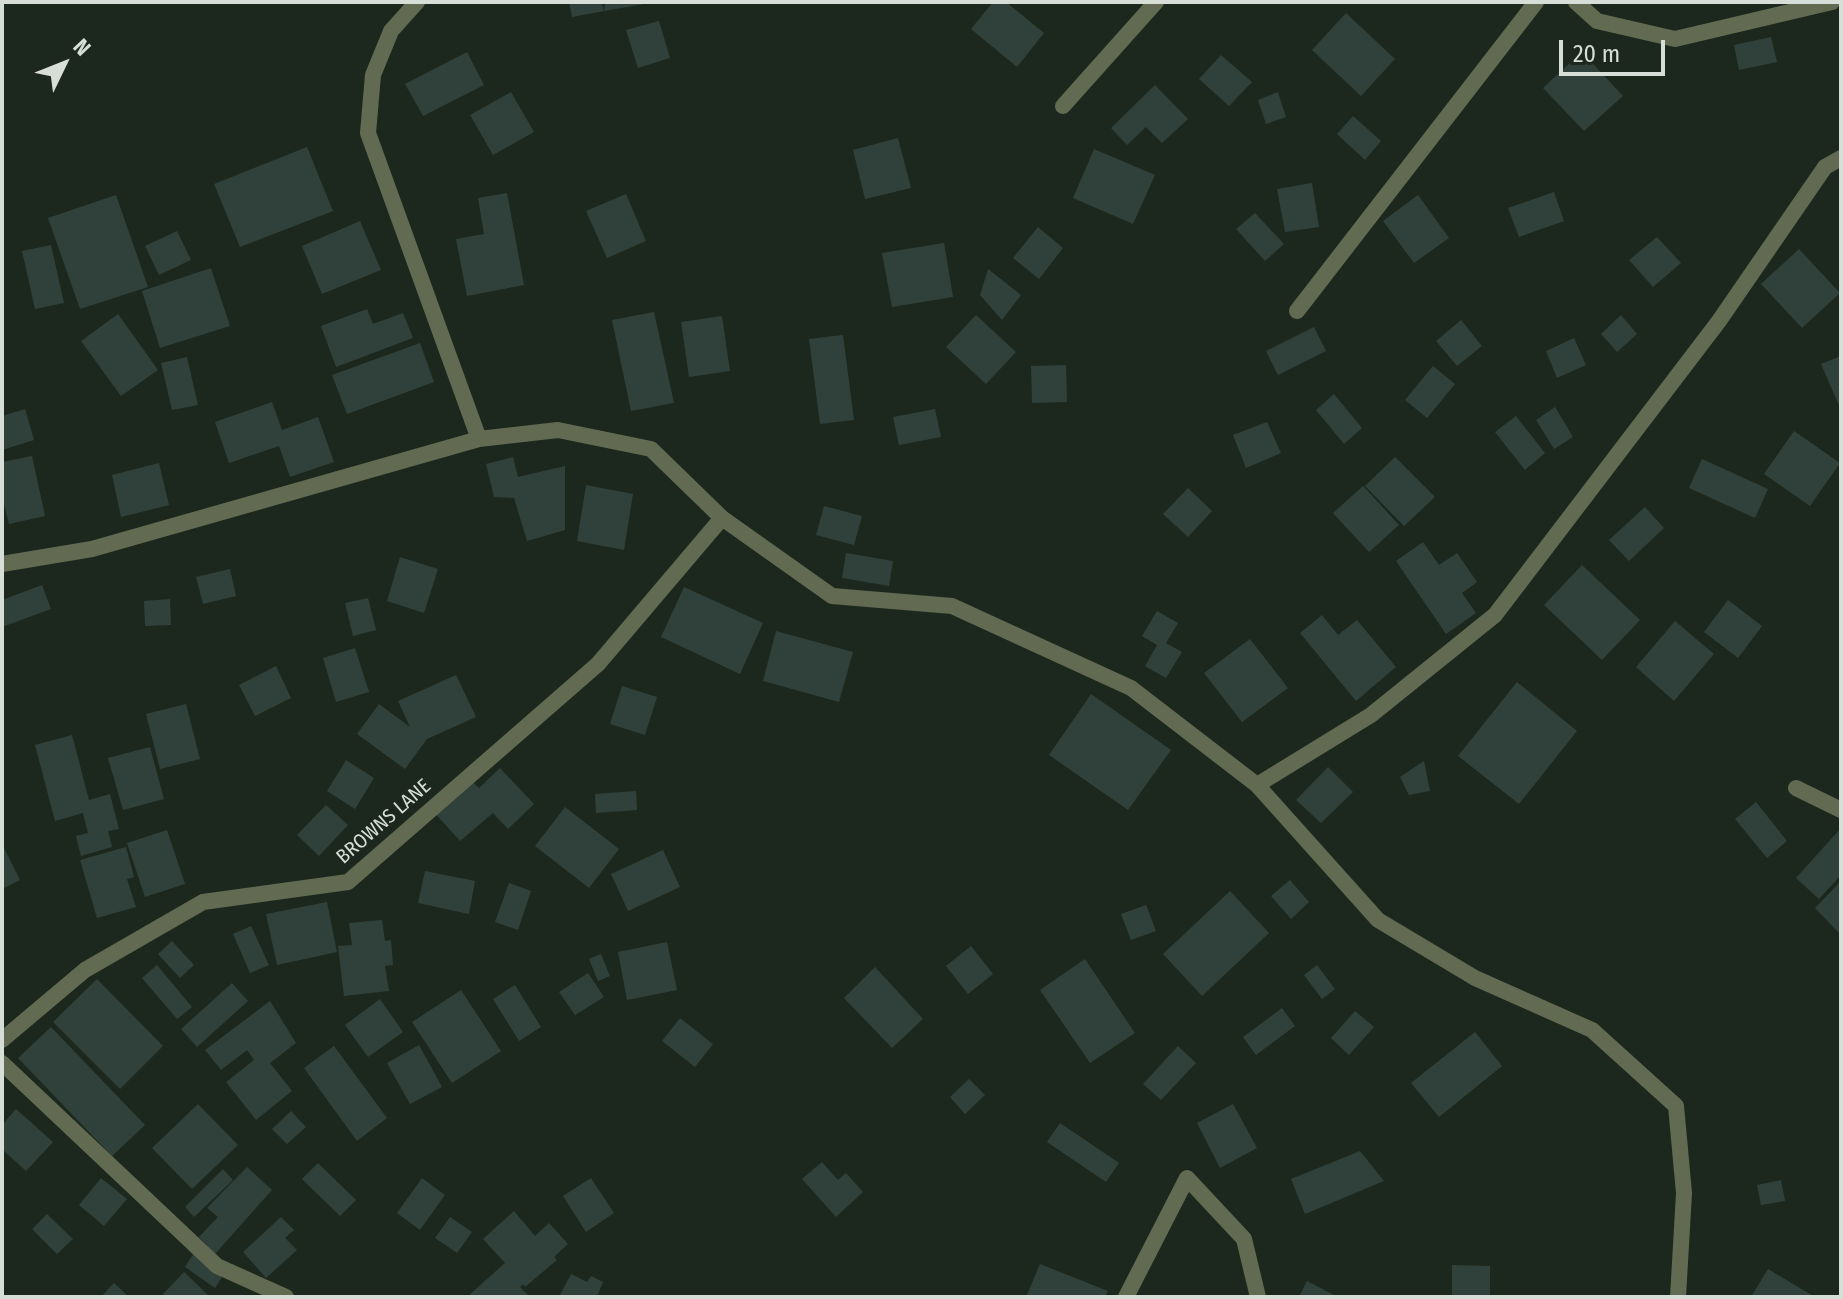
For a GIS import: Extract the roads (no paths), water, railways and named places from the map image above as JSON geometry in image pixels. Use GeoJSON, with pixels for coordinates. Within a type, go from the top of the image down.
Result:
{"type":"FeatureCollection","features":[{"type":"Feature","properties":{"kind":"street"},"geometry":{"type":"LineString","coordinates":[[417,2],[391,31],[373,75],[368,133],[479,439]]}},
{"type":"Feature","properties":{"kind":"street"},"geometry":{"type":"LineString","coordinates":[[1063,106],[1156,2]]}},
{"type":"Feature","properties":{"kind":"street"},"geometry":{"type":"LineString","coordinates":[[1297,311],[1536,2]]}},
{"type":"Feature","properties":{"kind":"street"},"geometry":{"type":"LineString","coordinates":[[1576,2],[1597,21],[1675,39],[1832,2]]}},
{"type":"Feature","properties":{"kind":"street"},"geometry":{"type":"LineString","coordinates":[[1257,785],[1371,715],[1495,615],[1719,321],[1825,167],[1841,158]]}},
{"type":"Feature","properties":{"kind":"street"},"geometry":{"type":"LineString","coordinates":[[2,564],[92,549],[479,439],[558,430],[651,449],[722,518],[832,596],[952,606],[1131,688],[1257,785],[1378,920],[1475,978],[1592,1030],[1676,1106],[1684,1193],[1678,1297]]}},
{"type":"Feature","properties":{"kind":"street","name":"BROWNS LANE"},"geometry":{"type":"LineString","coordinates":[[2,1040],[85,970],[203,902],[348,882],[598,664],[722,518]]}},
{"type":"Feature","properties":{"kind":"street"},"geometry":{"type":"LineString","coordinates":[[1796,788],[1841,810]]}},
{"type":"Feature","properties":{"kind":"street"},"geometry":{"type":"LineString","coordinates":[[2,1063],[217,1266],[286,1297]]}},
{"type":"Feature","properties":{"kind":"street"},"geometry":{"type":"LineString","coordinates":[[1126,1297],[1187,1178],[1244,1239],[1258,1297]]}}]}
